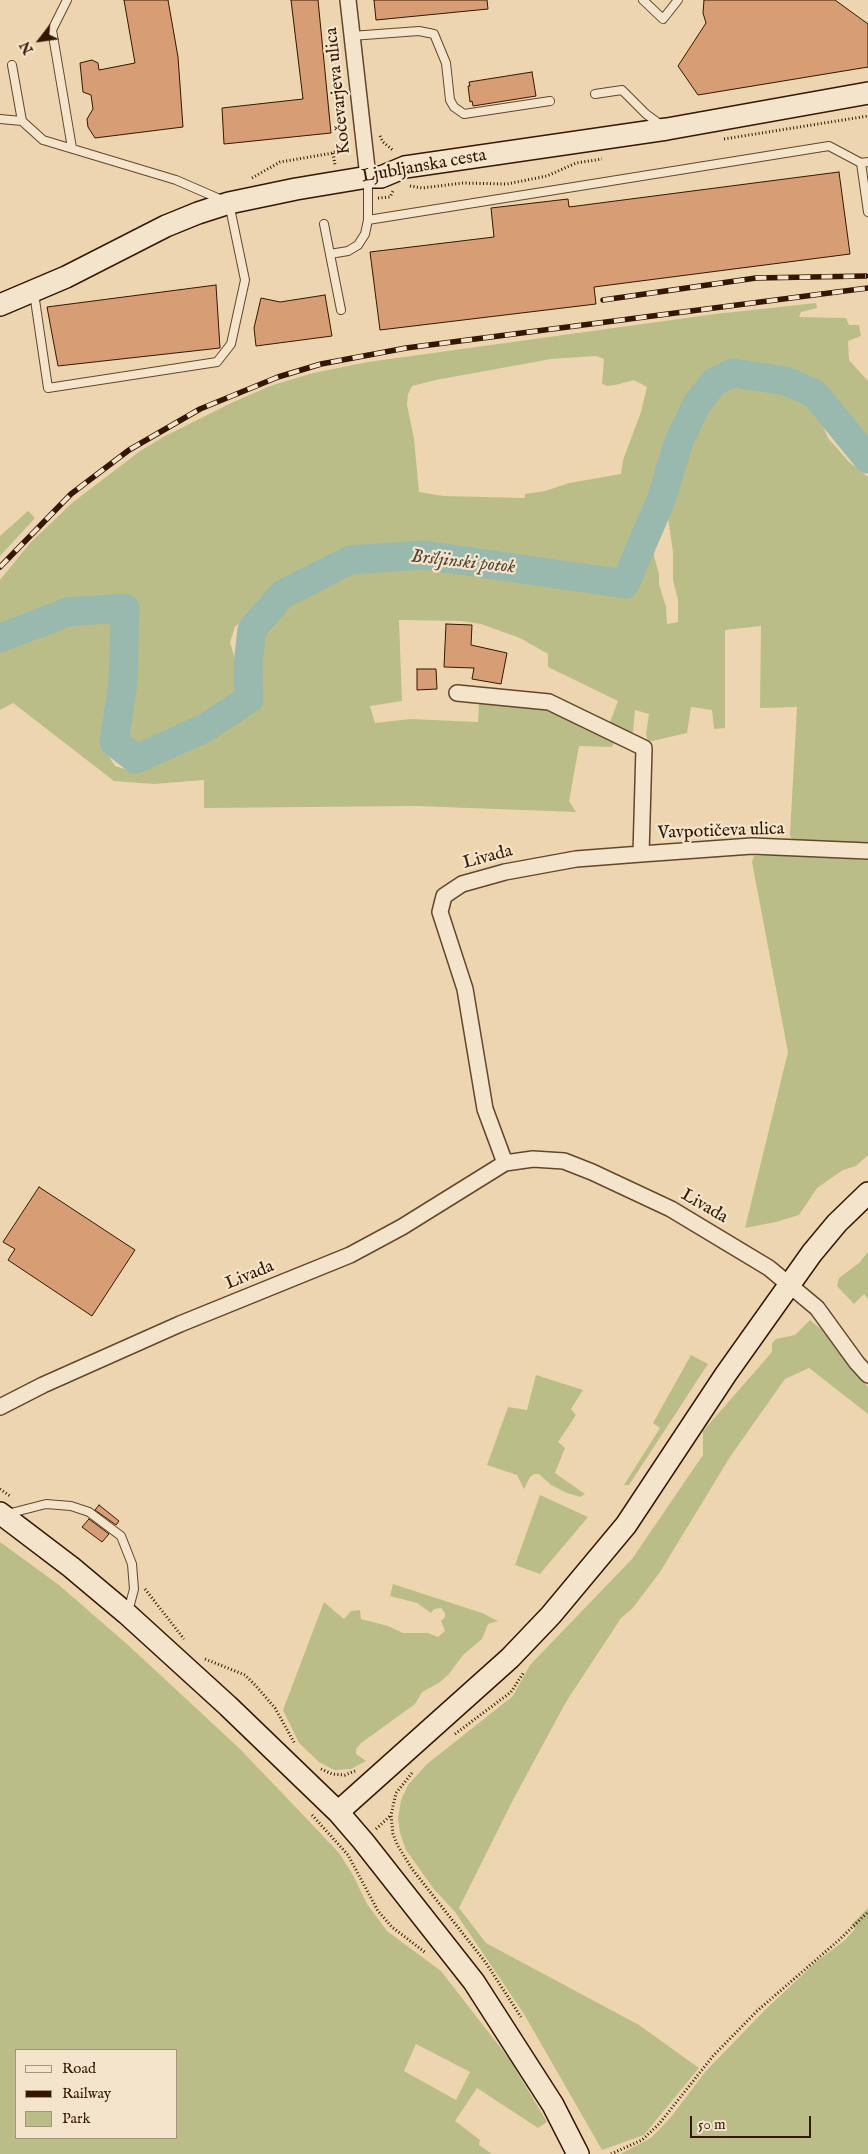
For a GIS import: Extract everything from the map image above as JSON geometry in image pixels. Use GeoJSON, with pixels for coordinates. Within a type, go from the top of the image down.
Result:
{"type":"FeatureCollection","features":[{"type":"Feature","properties":{"kind":"street","name":"Kočevarjeva ulica"},"geometry":{"type":"LineString","coordinates":[[348,0],[368,177]]}},
{"type":"Feature","properties":{"kind":"street","name":"Ljubljanska cesta"},"geometry":{"type":"LineString","coordinates":[[0,305],[34,292],[166,226],[229,203],[296,189],[368,177],[381,177],[404,167],[667,128],[868,93]]}},
{"type":"Feature","properties":{"kind":"street","name":"Vavpotičeva ulica"},"geometry":{"type":"LineString","coordinates":[[457,693],[548,702],[644,748],[641,854],[752,846],[868,852]]}},
{"type":"Feature","properties":{"kind":"street","name":"Livada"},"geometry":{"type":"LineString","coordinates":[[505,1162],[485,1108],[465,989],[440,912],[444,896],[462,884],[505,872],[576,859],[641,854]]}},
{"type":"Feature","properties":{"kind":"street","name":"Livada"},"geometry":{"type":"LineString","coordinates":[[0,1407],[43,1385],[180,1324],[350,1256],[402,1227],[505,1162],[533,1159],[564,1161],[592,1172],[671,1209],[769,1268],[817,1308],[868,1375]]}},
{"type":"Feature","properties":{"kind":"street"},"geometry":{"type":"LineString","coordinates":[[338,1812],[510,1658],[551,1616],[626,1525],[726,1374],[812,1253],[837,1223],[868,1193]]}},
{"type":"Feature","properties":{"kind":"street"},"geometry":{"type":"LineString","coordinates":[[6,1509],[127,1614],[228,1706],[338,1812],[364,1841],[474,1982],[553,2105],[578,2154]]}},
{"type":"Feature","properties":{"kind":"lane"},"geometry":{"type":"LineString","coordinates":[[67,0],[52,30],[72,148]]}},
{"type":"Feature","properties":{"kind":"lane"},"geometry":{"type":"LineString","coordinates":[[643,0],[663,19],[678,0]]}},
{"type":"Feature","properties":{"kind":"lane"},"geometry":{"type":"LineString","coordinates":[[351,36],[419,31],[434,34],[446,63],[450,100],[454,107],[464,114],[550,101]]}},
{"type":"Feature","properties":{"kind":"lane"},"geometry":{"type":"LineString","coordinates":[[12,65],[22,121]]}},
{"type":"Feature","properties":{"kind":"lane"},"geometry":{"type":"LineString","coordinates":[[595,94],[622,90],[646,114],[667,128]]}},
{"type":"Feature","properties":{"kind":"lane"},"geometry":{"type":"LineString","coordinates":[[0,119],[22,121],[43,140],[176,180],[229,203],[245,280],[231,344],[217,362],[48,388],[34,292]]}},
{"type":"Feature","properties":{"kind":"lane"},"geometry":{"type":"LineString","coordinates":[[368,220],[829,146],[865,163],[868,212]]}},
{"type":"Feature","properties":{"kind":"lane"},"geometry":{"type":"LineString","coordinates":[[330,254],[348,252],[358,245],[365,234],[368,220],[368,177]]}},
{"type":"Feature","properties":{"kind":"lane"},"geometry":{"type":"LineString","coordinates":[[324,224],[340,310]]}},
{"type":"Feature","properties":{"kind":"lane"},"geometry":{"type":"LineString","coordinates":[[6,1509],[46,1504],[71,1506],[89,1512],[121,1536],[132,1564],[134,1589],[127,1614]]}},
{"type":"Feature","properties":{"kind":"path"},"geometry":{"type":"LineString","coordinates":[[250,179],[280,162],[333,153],[342,147],[345,139],[338,60]]}},
{"type":"Feature","properties":{"kind":"path"},"geometry":{"type":"LineString","coordinates":[[716,141],[868,116]]}},
{"type":"Feature","properties":{"kind":"path"},"geometry":{"type":"LineString","coordinates":[[379,134],[383,142],[396,152]]}},
{"type":"Feature","properties":{"kind":"path"},"geometry":{"type":"LineString","coordinates":[[407,186],[422,188],[462,183],[508,184],[546,176],[576,163],[604,159]]}},
{"type":"Feature","properties":{"kind":"path"},"geometry":{"type":"LineString","coordinates":[[0,1489],[6,1509]]}},
{"type":"Feature","properties":{"kind":"path"},"geometry":{"type":"LineString","coordinates":[[146,1590],[187,1642]]}},
{"type":"Feature","properties":{"kind":"path"},"geometry":{"type":"LineString","coordinates":[[198,1654],[203,1659],[245,1675],[266,1696],[297,1746]]}},
{"type":"Feature","properties":{"kind":"path"},"geometry":{"type":"LineString","coordinates":[[451,1737],[491,1709],[511,1692],[517,1684]]}},
{"type":"Feature","properties":{"kind":"path"},"geometry":{"type":"LineString","coordinates":[[391,1816],[396,1793],[418,1767]]}},
{"type":"Feature","properties":{"kind":"path"},"geometry":{"type":"LineString","coordinates":[[320,1768],[332,1774],[344,1775],[361,1768]]}},
{"type":"Feature","properties":{"kind":"path"},"geometry":{"type":"LineString","coordinates":[[348,1855],[378,1911],[408,1941],[430,1955]]}},
{"type":"Feature","properties":{"kind":"path"},"geometry":{"type":"LineString","coordinates":[[611,2154],[642,2140],[658,2124],[713,2056],[757,2011],[839,1940],[868,1912]]}},
{"type":"Feature","properties":{"kind":"green space"},"geometry":{"type":"Polygon","coordinates":[[[816,303],[817,308],[801,312],[799,317],[846,318],[849,325],[859,325],[861,336],[848,341],[849,360],[868,381],[868,455],[842,429],[826,397],[812,383],[793,375],[766,368],[732,365],[713,373],[701,387],[679,422],[655,501],[654,556],[659,574],[659,584],[666,607],[667,624],[678,622],[678,600],[673,580],[673,552],[667,510],[668,496],[685,444],[707,403],[724,384],[740,379],[766,382],[791,388],[814,405],[828,438],[849,462],[868,477],[868,846],[793,841],[790,835],[797,707],[760,708],[761,626],[725,630],[725,728],[714,729],[712,710],[691,707],[687,733],[648,742],[646,734],[649,714],[635,710],[633,732],[625,734],[609,725],[618,701],[548,667],[548,654],[520,638],[481,624],[462,621],[399,620],[402,701],[370,706],[375,723],[410,719],[478,722],[479,702],[514,703],[548,710],[615,740],[612,747],[579,746],[569,801],[576,812],[416,806],[204,808],[204,780],[154,784],[114,781],[13,703],[0,710],[0,580],[30,543],[72,503],[140,451],[165,436],[270,386],[313,373],[368,362],[715,314],[816,303]],[[596,356],[551,359],[412,386],[408,394],[407,405],[414,439],[419,492],[443,496],[525,498],[525,494],[545,491],[569,483],[621,474],[623,460],[641,412],[647,387],[634,380],[608,386],[602,384],[604,359],[596,356]],[[415,542],[360,551],[330,560],[277,591],[251,610],[235,627],[230,642],[236,663],[236,692],[231,703],[222,713],[131,750],[126,748],[122,738],[129,676],[119,673],[105,741],[108,755],[115,766],[128,770],[227,727],[241,715],[254,695],[248,665],[248,640],[274,612],[329,580],[354,570],[439,554],[440,543],[415,542]]]}},
{"type":"Feature","properties":{"kind":"green space"},"geometry":{"type":"Polygon","coordinates":[[[28,511],[35,518],[0,556],[0,536],[28,511]]]}},
{"type":"Feature","properties":{"kind":"green space"},"geometry":{"type":"Polygon","coordinates":[[[774,855],[868,860],[868,1155],[856,1166],[843,1170],[817,1188],[799,1215],[745,1228],[788,1052],[752,862],[754,856],[774,855]]]}},
{"type":"Feature","properties":{"kind":"green space"},"geometry":{"type":"Polygon","coordinates":[[[868,1252],[868,1299],[864,1294],[854,1304],[837,1286],[839,1278],[859,1263],[868,1252]]]}},
{"type":"Feature","properties":{"kind":"green space"},"geometry":{"type":"Polygon","coordinates":[[[810,1320],[821,1329],[868,1387],[868,1414],[809,1368],[785,1379],[730,1457],[660,1572],[632,1609],[621,1618],[566,1702],[513,1800],[459,1908],[486,1943],[639,2025],[699,2068],[644,2135],[602,2150],[524,2014],[455,1912],[433,1888],[406,1850],[400,1833],[398,1818],[401,1800],[408,1785],[427,1764],[513,1696],[530,1665],[632,1559],[703,1455],[703,1431],[772,1352],[772,1343],[776,1339],[795,1335],[810,1320]]]}},
{"type":"Feature","properties":{"kind":"green space"},"geometry":{"type":"Polygon","coordinates":[[[691,1355],[708,1364],[629,1485],[624,1485],[660,1428],[653,1423],[691,1355]]]}},
{"type":"Feature","properties":{"kind":"green space"},"geometry":{"type":"Polygon","coordinates":[[[536,1375],[583,1390],[571,1409],[576,1415],[558,1442],[565,1448],[555,1473],[585,1494],[580,1497],[551,1485],[539,1474],[534,1474],[530,1477],[524,1489],[517,1475],[487,1465],[508,1407],[527,1410],[536,1375]]]}},
{"type":"Feature","properties":{"kind":"green space"},"geometry":{"type":"Polygon","coordinates":[[[540,1495],[588,1517],[540,1574],[515,1565],[540,1495]]]}},
{"type":"Feature","properties":{"kind":"green space"},"geometry":{"type":"Polygon","coordinates":[[[0,1542],[59,1585],[128,1645],[239,1748],[339,1853],[353,1875],[367,1904],[387,1931],[441,1971],[510,2060],[547,2122],[538,2128],[477,2088],[455,2121],[480,2140],[479,2145],[492,2154],[0,2154],[0,1542]],[[416,2044],[404,2071],[456,2100],[470,2072],[416,2044]]]}},
{"type":"Feature","properties":{"kind":"green space"},"geometry":{"type":"Polygon","coordinates":[[[393,1584],[482,1613],[498,1621],[488,1624],[482,1639],[463,1655],[449,1674],[439,1683],[422,1692],[415,1704],[361,1743],[356,1749],[356,1754],[366,1761],[351,1769],[334,1770],[319,1762],[299,1743],[283,1710],[324,1602],[344,1619],[351,1611],[360,1610],[361,1619],[388,1626],[403,1633],[428,1633],[438,1637],[445,1631],[441,1621],[445,1617],[445,1613],[441,1608],[434,1609],[431,1613],[417,1603],[390,1596],[393,1584]]]}},
{"type":"Feature","properties":{"kind":"green space"},"geometry":{"type":"Polygon","coordinates":[[[868,1908],[868,2154],[620,2154],[651,2138],[671,2117],[705,2072],[764,2011],[816,1962],[845,1940],[855,1929],[851,1925],[868,1908]]]}},
{"type":"Feature","properties":{"kind":"building"},"geometry":{"type":"Polygon","coordinates":[[[124,0],[168,0],[178,57],[183,127],[95,138],[88,127],[87,119],[93,109],[91,95],[83,92],[80,63],[92,60],[98,63],[99,70],[135,63],[124,0]]]}},
{"type":"Feature","properties":{"kind":"building"},"geometry":{"type":"Polygon","coordinates":[[[291,0],[318,0],[331,133],[224,144],[222,108],[303,99],[291,0]]]}},
{"type":"Feature","properties":{"kind":"building"},"geometry":{"type":"Polygon","coordinates":[[[374,0],[487,0],[488,9],[376,20],[374,0]]]}},
{"type":"Feature","properties":{"kind":"building"},"geometry":{"type":"Polygon","coordinates":[[[704,0],[835,0],[868,24],[868,67],[698,95],[678,66],[706,23],[703,13],[704,0]]]}},
{"type":"Feature","properties":{"kind":"building"},"geometry":{"type":"Polygon","coordinates":[[[532,72],[536,96],[473,106],[472,101],[470,102],[469,82],[532,72]]]}},
{"type":"Feature","properties":{"kind":"building"},"geometry":{"type":"Polygon","coordinates":[[[839,172],[850,254],[594,287],[596,304],[380,330],[370,252],[494,237],[491,208],[568,199],[569,207],[839,172]]]}},
{"type":"Feature","properties":{"kind":"building"},"geometry":{"type":"Polygon","coordinates":[[[216,285],[220,348],[58,366],[47,307],[216,285]]]}},
{"type":"Feature","properties":{"kind":"building"},"geometry":{"type":"Polygon","coordinates":[[[325,295],[332,336],[256,346],[254,328],[261,298],[280,302],[325,295]]]}},
{"type":"Feature","properties":{"kind":"building"},"geometry":{"type":"Polygon","coordinates":[[[446,624],[472,625],[471,645],[507,653],[501,684],[472,679],[474,668],[444,667],[446,624]]]}},
{"type":"Feature","properties":{"kind":"building"},"geometry":{"type":"Polygon","coordinates":[[[417,669],[436,669],[437,689],[417,690],[417,669]]]}},
{"type":"Feature","properties":{"kind":"building"},"geometry":{"type":"Polygon","coordinates":[[[39,1187],[135,1250],[92,1316],[8,1260],[15,1249],[3,1242],[39,1187]]]}},
{"type":"Feature","properties":{"kind":"building"},"geometry":{"type":"Polygon","coordinates":[[[99,1505],[119,1521],[116,1525],[95,1510],[99,1505]]]}},
{"type":"Feature","properties":{"kind":"building"},"geometry":{"type":"Polygon","coordinates":[[[89,1519],[109,1534],[102,1542],[82,1527],[89,1519]]]}},
{"type":"Feature","properties":{"kind":"waterway","name":"Bršljinski potok"},"geometry":{"type":"LineString","coordinates":[[0,638],[68,612],[125,608],[123,683],[114,742],[136,759],[205,728],[249,699],[248,665],[252,629],[283,594],[350,560],[424,555],[625,584],[661,500],[679,441],[697,404],[714,382],[733,373],[786,381],[815,394],[868,459]]}},
{"type":"Feature","properties":{"kind":"railway"},"geometry":{"type":"LineString","coordinates":[[603,300],[756,278],[866,276]]}},
{"type":"Feature","properties":{"kind":"railway"},"geometry":{"type":"LineString","coordinates":[[0,567],[71,494],[129,450],[200,409],[278,377],[321,364],[406,348],[868,288]]}}]}
